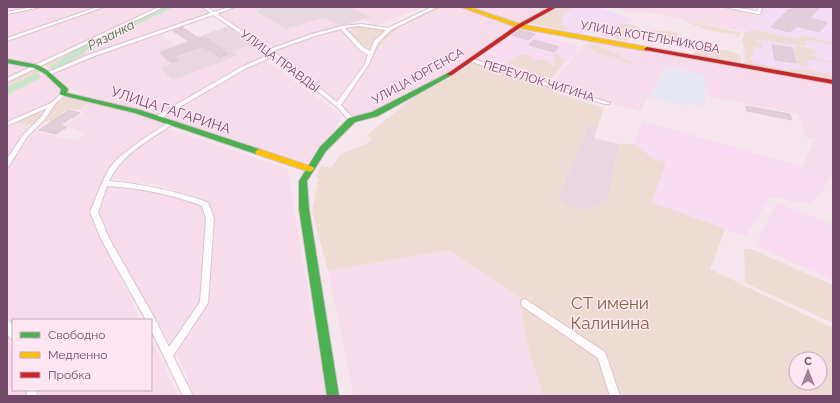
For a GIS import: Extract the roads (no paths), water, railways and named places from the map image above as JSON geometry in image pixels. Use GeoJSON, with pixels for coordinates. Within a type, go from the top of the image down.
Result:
{"type":"FeatureCollection","features":[{"type":"Feature","properties":{"kind":"street"},"geometry":{"type":"LineString","coordinates":[[7,13],[39,7]]}},
{"type":"Feature","properties":{"kind":"street"},"geometry":{"type":"LineString","coordinates":[[7,40],[101,7]]}},
{"type":"Feature","properties":{"kind":"street"},"geometry":{"type":"LineString","coordinates":[[7,80],[162,7]]}},
{"type":"Feature","properties":{"kind":"street","name":"УЛИЦА ПРАВДЫ"},"geometry":{"type":"LineString","coordinates":[[204,7],[271,53],[338,105],[352,120]]}},
{"type":"Feature","properties":{"kind":"street"},"geometry":{"type":"LineString","coordinates":[[47,74],[90,56],[233,7]]}},
{"type":"Feature","properties":{"kind":"street"},"geometry":{"type":"LineString","coordinates":[[338,105],[367,64],[376,42],[389,29],[435,7]]}},
{"type":"Feature","properties":{"kind":"street","name":"УЛИЦА КОТЕЛЬНИКОВА"},"geometry":{"type":"LineString","coordinates":[[464,7],[519,26],[833,82]]}},
{"type":"Feature","properties":{"kind":"street","name":"УЛИЦА ЮРГЕНСА"},"geometry":{"type":"LineString","coordinates":[[352,120],[375,114],[456,71],[519,26],[554,7]]}},
{"type":"Feature","properties":{"kind":"street"},"geometry":{"type":"LineString","coordinates":[[726,7],[758,13],[761,7]]}},
{"type":"Feature","properties":{"kind":"street"},"geometry":{"type":"LineString","coordinates":[[157,118],[271,53],[309,37],[342,27],[357,25],[389,29]]}},
{"type":"Feature","properties":{"kind":"street"},"geometry":{"type":"LineString","coordinates":[[342,27],[361,48],[371,54]]}},
{"type":"Feature","properties":{"kind":"street","name":"ПЕРЕУЛОК ЧИГИНА"},"geometry":{"type":"LineString","coordinates":[[471,60],[607,103]]}},
{"type":"Feature","properties":{"kind":"street"},"geometry":{"type":"LineString","coordinates":[[7,61],[36,66],[65,89],[63,94],[53,104],[43,118],[25,136],[7,164]]}},
{"type":"Feature","properties":{"kind":"street","name":"УЛИЦА ГАГАРИНА"},"geometry":{"type":"LineString","coordinates":[[63,94],[157,118],[310,169]]}},
{"type":"Feature","properties":{"kind":"street"},"geometry":{"type":"LineString","coordinates":[[7,124],[53,104]]}},
{"type":"Feature","properties":{"kind":"street"},"geometry":{"type":"LineString","coordinates":[[333,396],[304,209],[303,181],[323,149],[352,120]]}},
{"type":"Feature","properties":{"kind":"street"},"geometry":{"type":"LineString","coordinates":[[150,319],[106,241],[94,212],[105,183],[120,160],[141,143],[171,123]]}},
{"type":"Feature","properties":{"kind":"street"},"geometry":{"type":"LineString","coordinates":[[105,183],[142,186],[178,194],[205,204],[210,219],[204,303],[169,356]]}},
{"type":"Feature","properties":{"kind":"street"},"geometry":{"type":"LineString","coordinates":[[525,303],[602,356],[615,396]]}},
{"type":"Feature","properties":{"kind":"street"},"geometry":{"type":"LineString","coordinates":[[152,322],[188,396]]}},
{"type":"Feature","properties":{"kind":"street"},"geometry":{"type":"LineString","coordinates":[[7,324],[12,334]]}},
{"type":"Feature","properties":{"kind":"waterway","name":"Рязанка"},"geometry":{"type":"LineString","coordinates":[[54,67],[99,39],[170,7]]}},
{"type":"Feature","properties":{"kind":"waterway","name":"Рязанка"},"geometry":{"type":"LineString","coordinates":[[7,92],[37,76]]}},
{"type":"Feature","properties":{"kind":"park label","name":"СТ имени Калинина"},"geometry":{"type":"Point","coordinates":[610,313]}}]}
